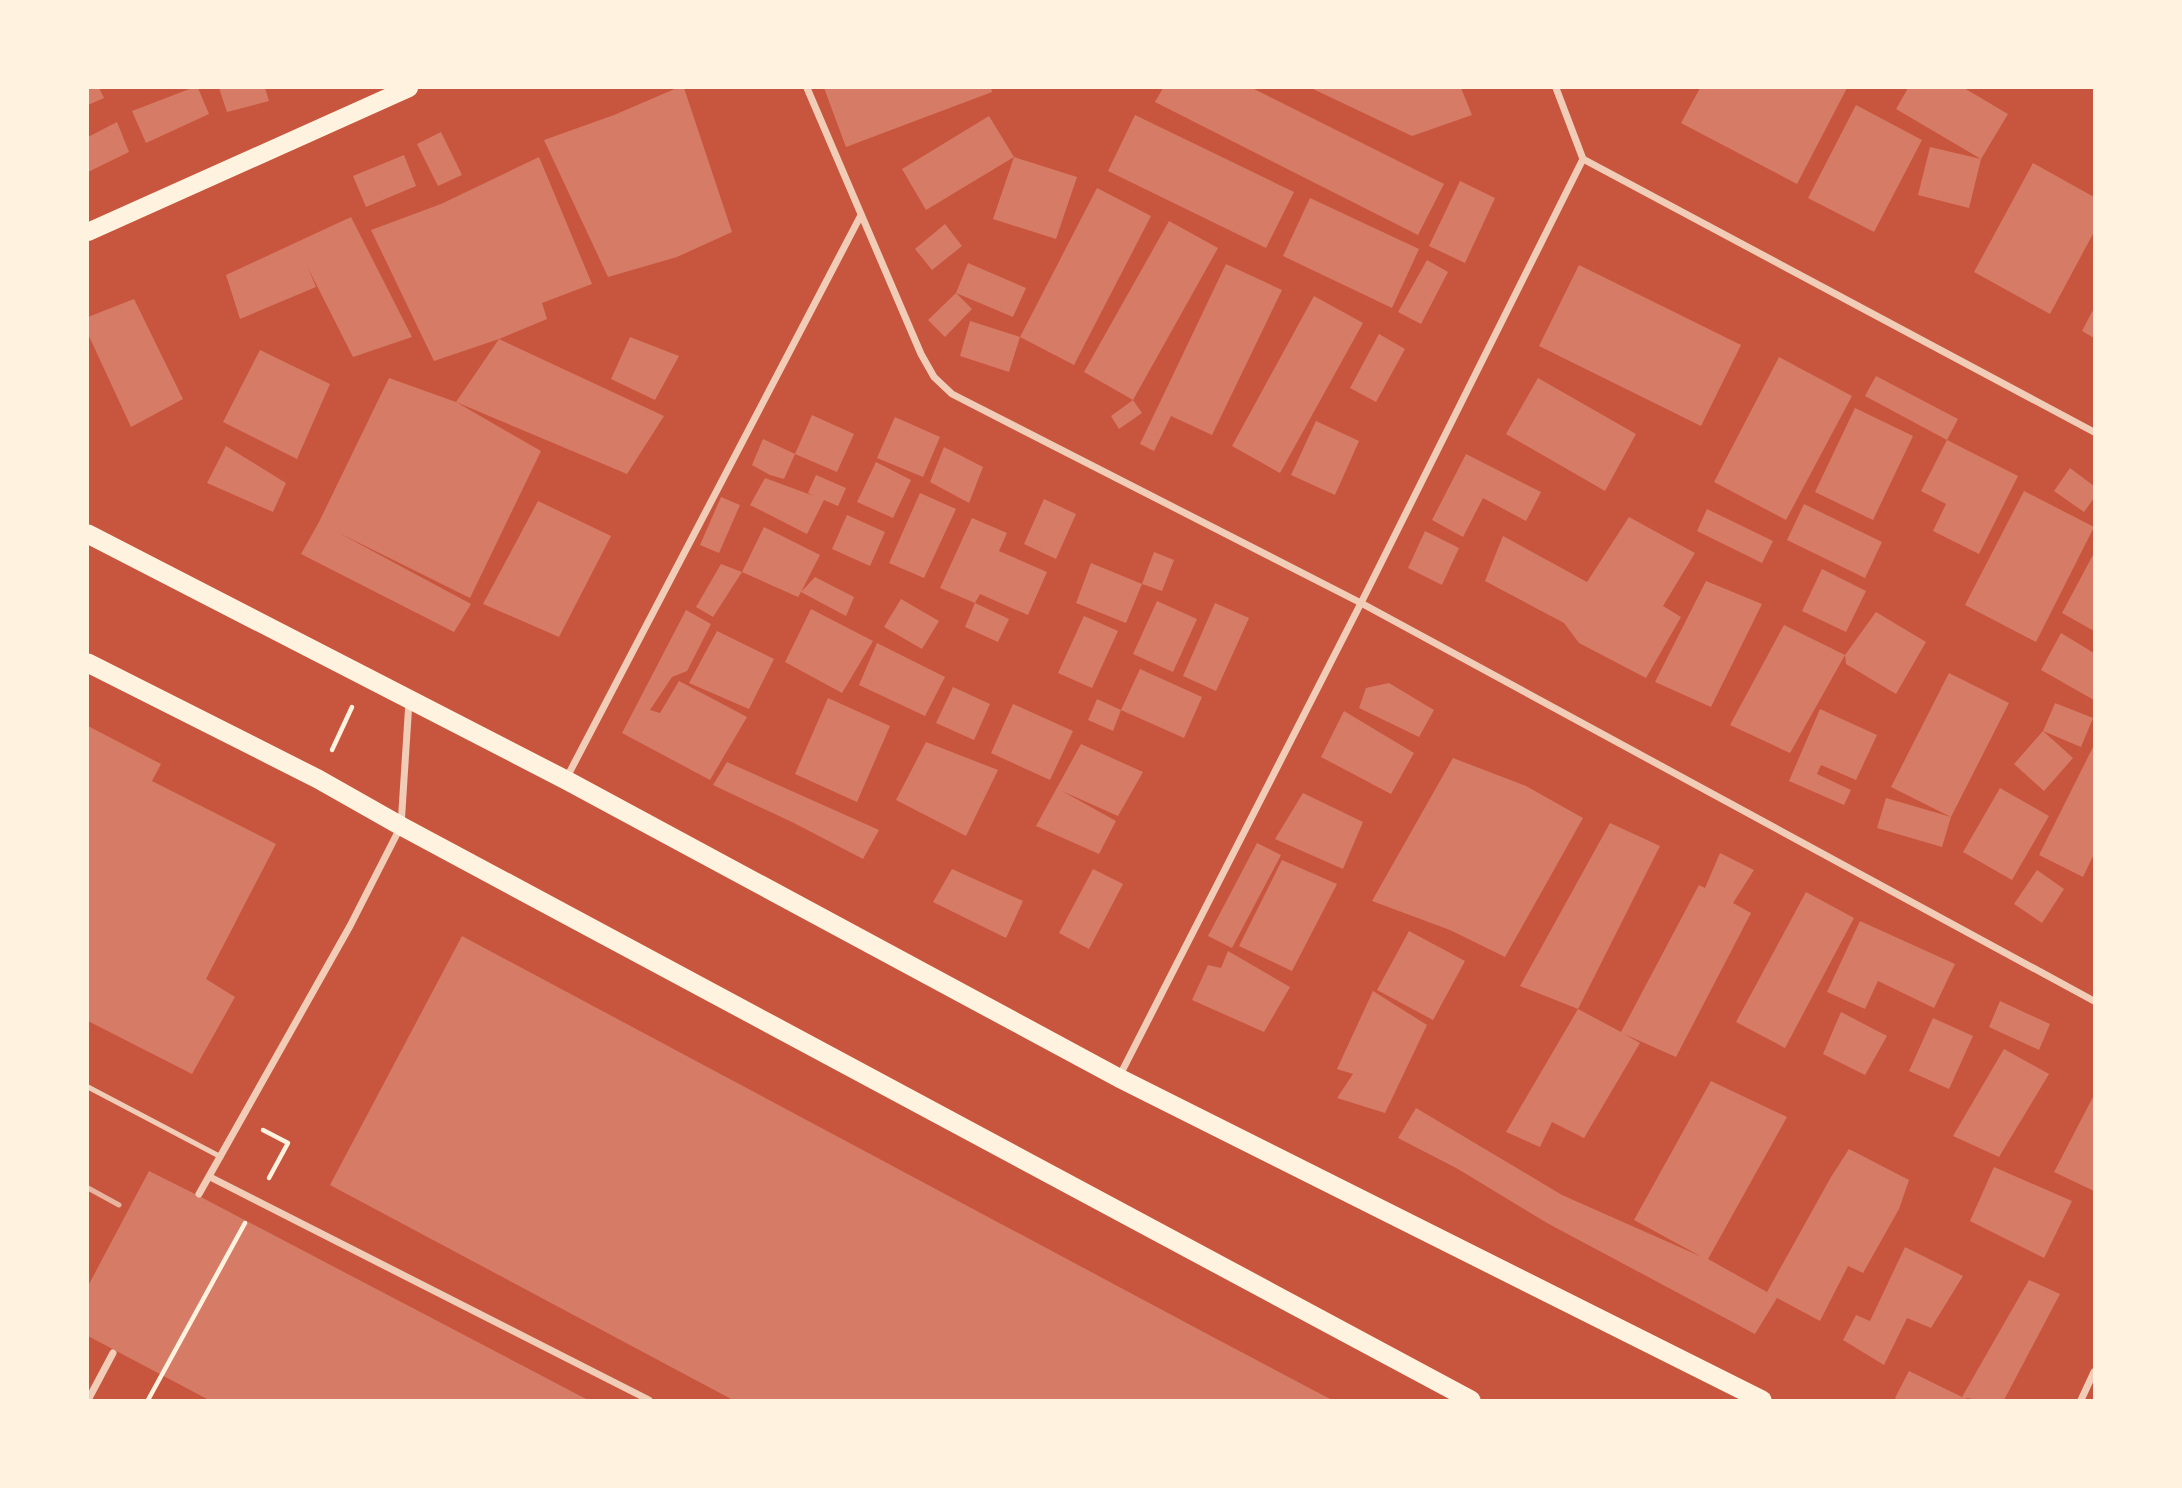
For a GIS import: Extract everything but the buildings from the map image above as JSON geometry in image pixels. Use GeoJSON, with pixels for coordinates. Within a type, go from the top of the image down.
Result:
{"type":"FeatureCollection","features":[{"type":"Feature","properties":{"kind":"highway"},"geometry":{"type":"LineString","coordinates":[[88,534],[566,780],[1119,1078],[1762,1401]]}},
{"type":"Feature","properties":{"kind":"highway"},"geometry":{"type":"LineString","coordinates":[[88,663],[318,779],[1471,1401]]}},
{"type":"Feature","properties":{"kind":"main road"},"geometry":{"type":"LineString","coordinates":[[88,232],[409,88]]}},
{"type":"Feature","properties":{"kind":"street"},"geometry":{"type":"LineString","coordinates":[[807,88],[922,354],[934,377],[952,394],[1361,603],[2095,1000]]}},
{"type":"Feature","properties":{"kind":"street"},"geometry":{"type":"LineString","coordinates":[[1556,88],[1583,159],[2095,432]]}},
{"type":"Feature","properties":{"kind":"street"},"geometry":{"type":"LineString","coordinates":[[1119,1078],[1583,159]]}},
{"type":"Feature","properties":{"kind":"street"},"geometry":{"type":"LineString","coordinates":[[566,780],[862,215]]}},
{"type":"Feature","properties":{"kind":"street"},"geometry":{"type":"LineString","coordinates":[[199,1194],[351,926],[401,826],[409,700]]}},
{"type":"Feature","properties":{"kind":"street"},"geometry":{"type":"LineString","coordinates":[[210,1177],[649,1401]]}},
{"type":"Feature","properties":{"kind":"street"},"geometry":{"type":"LineString","coordinates":[[88,1401],[113,1353]]}},
{"type":"Feature","properties":{"kind":"street"},"geometry":{"type":"LineString","coordinates":[[2081,1401],[2095,1372]]}},
{"type":"Feature","properties":{"kind":"lane"},"geometry":{"type":"LineString","coordinates":[[88,1087],[221,1157]]}},
{"type":"Feature","properties":{"kind":"path"},"geometry":{"type":"LineString","coordinates":[[318,779],[366,677]]}},
{"type":"Feature","properties":{"kind":"path"},"geometry":{"type":"LineString","coordinates":[[148,1401],[288,1143],[242,1118]]}},
{"type":"Feature","properties":{"kind":"railway"},"geometry":{"type":"LineString","coordinates":[[88,1188],[119,1205]]}}]}
